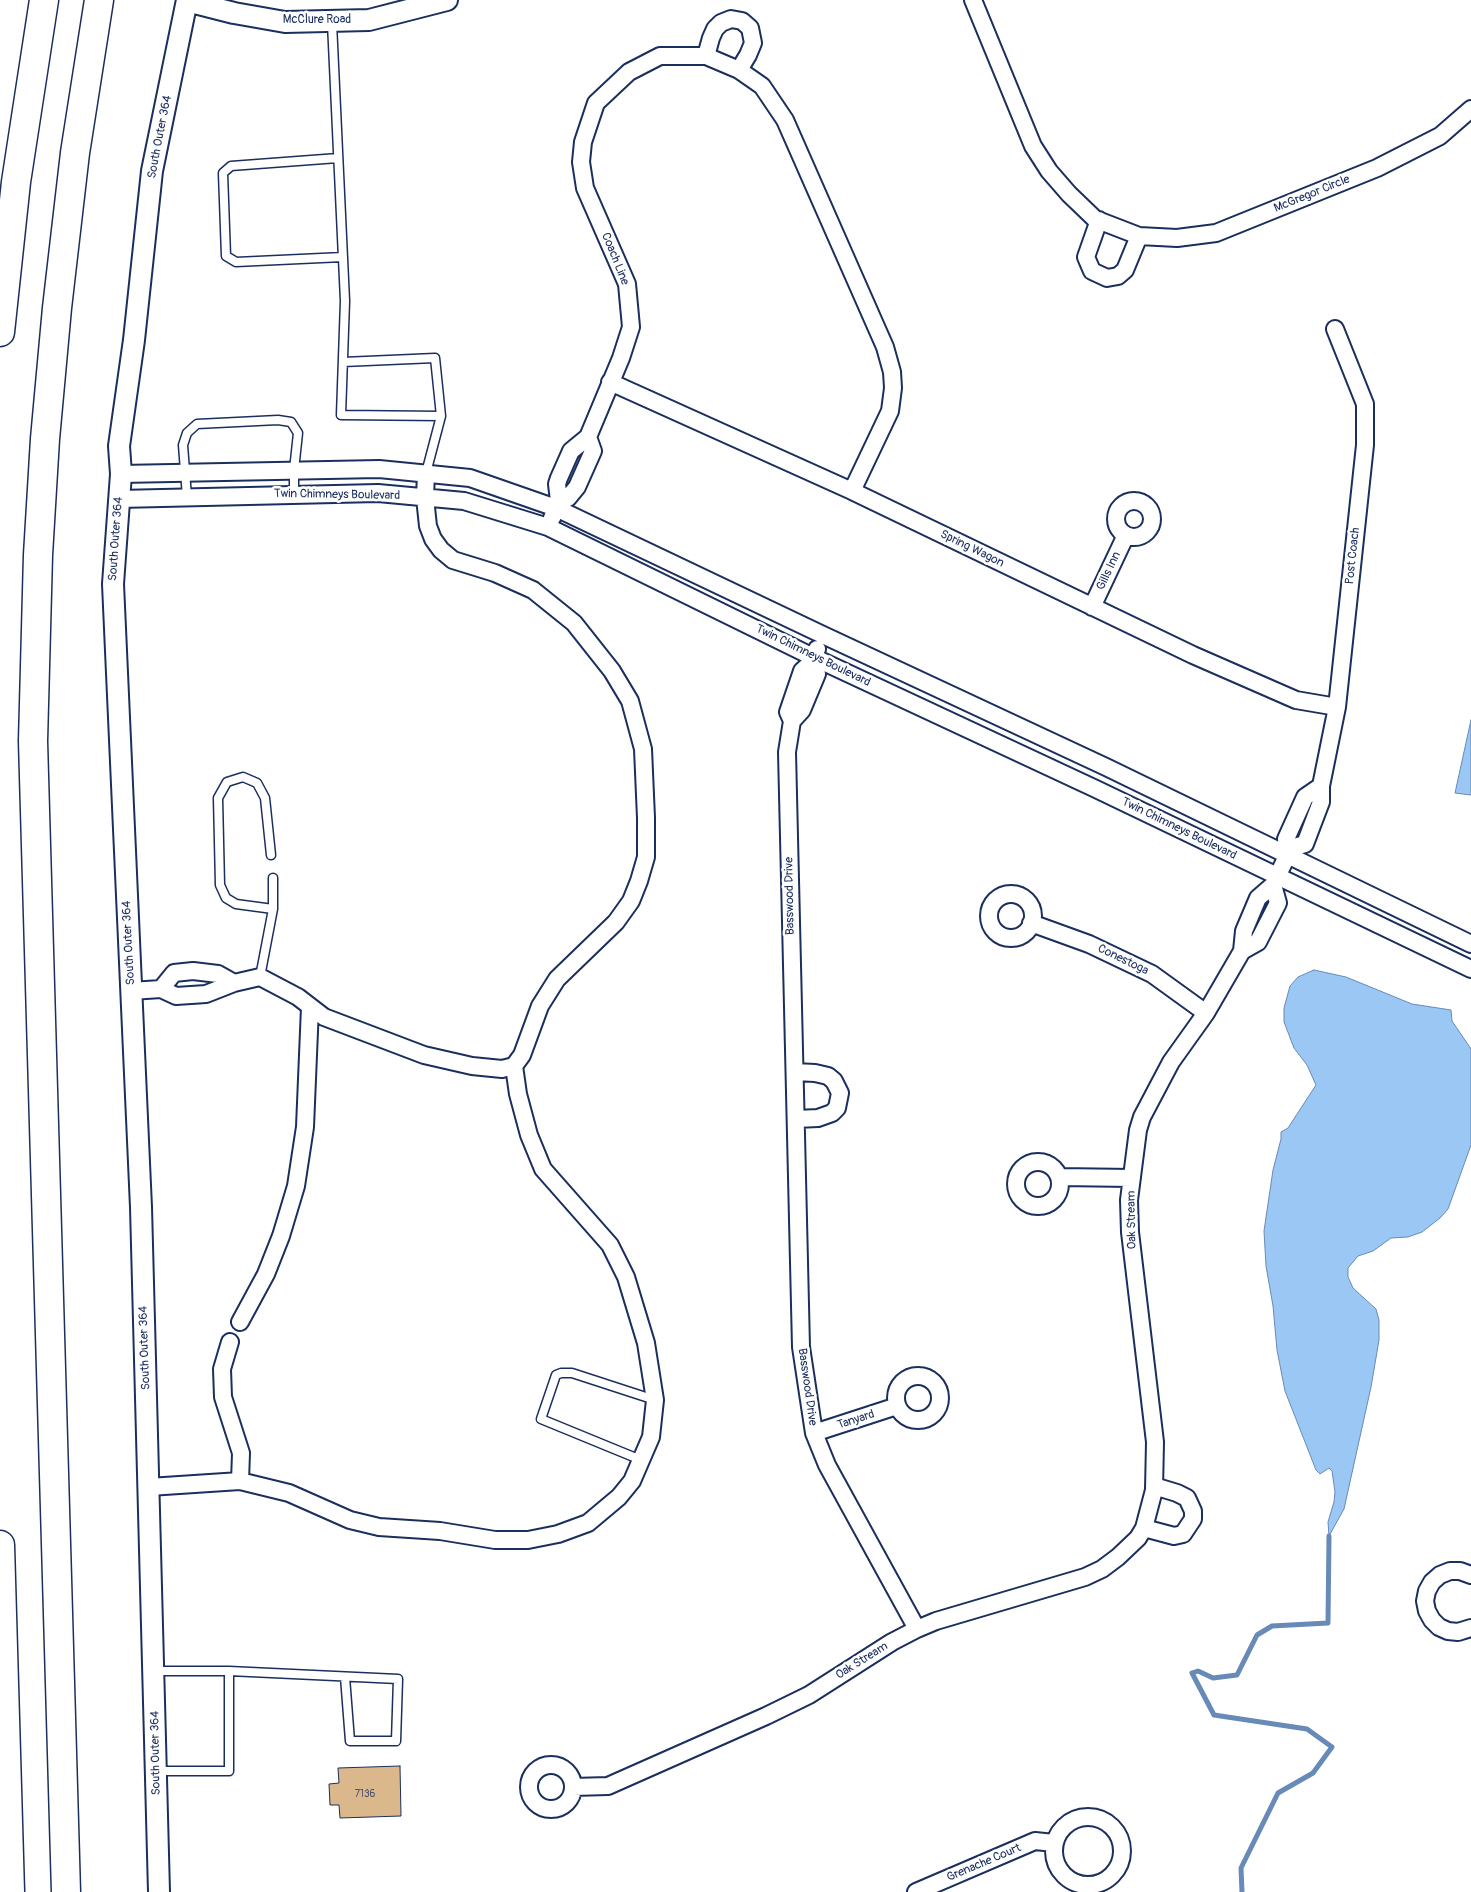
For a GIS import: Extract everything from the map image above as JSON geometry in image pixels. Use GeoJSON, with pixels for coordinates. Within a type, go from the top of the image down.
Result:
{"type":"FeatureCollection","features":[{"type":"Feature","properties":{"kind":"highway"},"geometry":{"type":"LineString","coordinates":[[0,332],[16,182],[44,0]]}},
{"type":"Feature","properties":{"kind":"highway"},"geometry":{"type":"LineString","coordinates":[[66,1892],[33,741],[38,555],[54,336],[75,153],[98,0]]}},
{"type":"Feature","properties":{"kind":"highway"},"geometry":{"type":"LineString","coordinates":[[0,1544],[10,1892]]}},
{"type":"Feature","properties":{"kind":"street","name":"McClure Road"},"geometry":{"type":"LineString","coordinates":[[187,0],[234,14],[285,22],[369,20],[447,0]]}},
{"type":"Feature","properties":{"kind":"street","name":"South Outer 364"},"geometry":{"type":"LineString","coordinates":[[159,1892],[141,1207],[113,584],[121,474],[119,446],[134,340],[152,171],[187,0]]}},
{"type":"Feature","properties":{"kind":"street","name":"McGregor Circle"},"geometry":{"type":"LineString","coordinates":[[973,0],[1033,146],[1049,171],[1069,194],[1095,218],[1139,236],[1177,238],[1216,233],[1377,168],[1440,136],[1471,109]]}},
{"type":"Feature","properties":{"kind":"street"},"geometry":{"type":"LineString","coordinates":[[706,56],[715,29],[721,23],[731,19],[742,21],[750,28],[753,43],[739,70]]}},
{"type":"Feature","properties":{"kind":"street","name":"Coach Line"},"geometry":{"type":"LineString","coordinates":[[557,505],[568,498],[577,487],[593,451],[588,437],[621,358],[631,327],[627,284],[585,188],[581,162],[583,142],[596,103],[628,72],[660,56],[706,56],[739,70],[762,86],[785,120],[885,347],[892,372],[893,388],[890,411],[852,491]]}},
{"type":"Feature","properties":{"kind":"street"},"geometry":{"type":"LineString","coordinates":[[1099,220],[1086,257],[1092,271],[1107,278],[1118,276],[1125,270],[1139,236]]}},
{"type":"Feature","properties":{"kind":"street","name":"Post Coach"},"geometry":{"type":"LineString","coordinates":[[1290,851],[1286,839],[1305,797],[1321,786],[1337,707],[1365,445],[1365,404],[1335,329]]}},
{"type":"Feature","properties":{"kind":"street","name":"Spring Wagon"},"geometry":{"type":"LineString","coordinates":[[610,382],[852,491],[1193,655],[1296,700],[1337,707]]}},
{"type":"Feature","properties":{"kind":"street","name":"Twin Chimneys Boulevard"},"geometry":{"type":"LineString","coordinates":[[121,474],[379,469],[470,478],[557,505],[823,635],[1290,851],[1471,944]]}},
{"type":"Feature","properties":{"kind":"street"},"geometry":{"type":"LineString","coordinates":[[131,991],[161,989],[176,996],[206,994],[234,983],[260,977],[298,997],[324,1017],[424,1055],[472,1066],[502,1069],[514,1066],[522,1056],[540,1006],[557,979],[616,922],[631,902],[646,857],[643,749],[630,701],[612,671],[574,623],[533,590],[495,573],[453,560],[442,550],[433,539],[428,526],[425,498],[426,474]]}},
{"type":"Feature","properties":{"kind":"street","name":"Twin Chimneys Boulevard"},"geometry":{"type":"LineString","coordinates":[[118,499],[378,493],[464,501],[548,528],[812,659],[1275,881],[1471,968]]}},
{"type":"Feature","properties":{"kind":"street"},"geometry":{"type":"LineString","coordinates":[[548,528],[557,505]]}},
{"type":"Feature","properties":{"kind":"street","name":"Gills Inn"},"geometry":{"type":"LineString","coordinates":[[1092,607],[1126,535]]}},
{"type":"Feature","properties":{"kind":"street","name":"Basswood Drive"},"geometry":{"type":"LineString","coordinates":[[823,635],[812,659],[802,670],[788,712],[792,721],[787,752],[801,1347],[814,1433],[827,1465],[917,1629]]}},
{"type":"Feature","properties":{"kind":"street","name":"Oak Stream"},"geometry":{"type":"LineString","coordinates":[[573,1788],[608,1786],[766,1716],[809,1695],[892,1642],[936,1621],[1085,1577],[1102,1569],[1138,1538],[1144,1528],[1154,1486],[1155,1442],[1130,1232],[1129,1200],[1138,1130],[1142,1117],[1171,1062],[1206,1013],[1242,951],[1258,942],[1278,903],[1275,881],[1290,851]]}},
{"type":"Feature","properties":{"kind":"street","name":"Conestoga"},"geometry":{"type":"LineString","coordinates":[[1031,923],[1089,944],[1152,974],[1206,1013]]}},
{"type":"Feature","properties":{"kind":"street"},"geometry":{"type":"LineString","coordinates":[[161,989],[174,973],[184,972],[218,974],[234,983]]}},
{"type":"Feature","properties":{"kind":"street"},"geometry":{"type":"LineString","coordinates":[[240,1322],[266,1274],[281,1236],[296,1186],[305,1127],[310,1007]]}},
{"type":"Feature","properties":{"kind":"street"},"geometry":{"type":"LineString","coordinates":[[149,1488],[240,1481],[289,1493],[350,1520],[380,1527],[440,1530],[495,1540],[528,1540],[558,1534],[588,1523],[619,1497],[632,1480],[651,1437],[654,1400],[646,1343],[626,1277],[610,1245],[544,1169],[529,1135],[518,1094],[514,1066]]}},
{"type":"Feature","properties":{"kind":"street"},"geometry":{"type":"LineString","coordinates":[[795,1072],[815,1072],[828,1076],[834,1081],[840,1093],[838,1108],[832,1114],[818,1118],[796,1118]]}},
{"type":"Feature","properties":{"kind":"street"},"geometry":{"type":"LineString","coordinates":[[1059,1177],[1132,1178]]}},
{"type":"Feature","properties":{"kind":"street"},"geometry":{"type":"LineString","coordinates":[[230,1342],[222,1369],[223,1397],[241,1453],[240,1481]]}},
{"type":"Feature","properties":{"kind":"street","name":"Tanyard"},"geometry":{"type":"LineString","coordinates":[[814,1433],[897,1406]]}},
{"type":"Feature","properties":{"kind":"street"},"geometry":{"type":"LineString","coordinates":[[1144,1528],[1174,1536],[1183,1534],[1194,1519],[1193,1511],[1187,1498],[1154,1486]]}},
{"type":"Feature","properties":{"kind":"street"},"geometry":{"type":"LineString","coordinates":[[1471,1575],[1460,1571],[1450,1571],[1440,1575],[1432,1582],[1427,1591],[1426,1601],[1429,1616],[1439,1627],[1448,1631],[1458,1632],[1471,1628]]}},
{"type":"Feature","properties":{"kind":"street"},"geometry":{"type":"LineString","coordinates":[[1086,1817],[1098,1818],[1116,1832],[1122,1853],[1119,1865],[1113,1874],[1104,1881],[1093,1885],[1082,1885],[1067,1878],[1056,1865],[1054,1843],[1058,1833],[1066,1824],[1086,1817]]}},
{"type":"Feature","properties":{"kind":"street","name":"Grenache Court"},"geometry":{"type":"LineString","coordinates":[[916,1892],[1035,1841],[1054,1843]]}},
{"type":"Feature","properties":{"kind":"lane"},"geometry":{"type":"LineString","coordinates":[[332,21],[346,301],[341,415],[441,416]]}},
{"type":"Feature","properties":{"kind":"lane"},"geometry":{"type":"LineString","coordinates":[[338,158],[231,166],[223,173],[226,256],[236,262],[343,257]]}},
{"type":"Feature","properties":{"kind":"lane"},"geometry":{"type":"LineString","coordinates":[[343,362],[436,358],[441,416],[426,474]]}},
{"type":"Feature","properties":{"kind":"lane"},"geometry":{"type":"LineString","coordinates":[[187,497],[183,445],[187,433],[197,424],[278,420],[291,422],[298,433],[294,470],[294,494]]}},
{"type":"Feature","properties":{"kind":"lane"},"geometry":{"type":"LineString","coordinates":[[272,855],[265,798],[257,783],[243,777],[227,782],[218,798],[220,885],[226,898],[236,904],[273,909]]}},
{"type":"Feature","properties":{"kind":"lane"},"geometry":{"type":"LineString","coordinates":[[260,977],[273,909],[273,878]]}},
{"type":"Feature","properties":{"kind":"lane"},"geometry":{"type":"LineString","coordinates":[[641,1460],[541,1419],[556,1375],[561,1373],[572,1374],[654,1400]]}},
{"type":"Feature","properties":{"kind":"lane"},"geometry":{"type":"LineString","coordinates":[[154,1671],[229,1671],[398,1679],[396,1741],[350,1741],[345,1677]]}},
{"type":"Feature","properties":{"kind":"lane"},"geometry":{"type":"LineString","coordinates":[[156,1771],[229,1771],[229,1671]]}},
{"type":"Feature","properties":{"kind":"water"},"geometry":{"type":"Polygon","coordinates":[[[1471,720],[1471,795],[1455,793],[1471,720]]]}},
{"type":"Feature","properties":{"kind":"water"},"geometry":{"type":"Polygon","coordinates":[[[1314,970],[1346,977],[1412,1004],[1451,1010],[1452,1021],[1471,1049],[1471,1145],[1448,1209],[1422,1232],[1408,1237],[1391,1238],[1373,1251],[1358,1256],[1348,1268],[1348,1277],[1353,1288],[1376,1309],[1379,1320],[1379,1340],[1371,1387],[1344,1509],[1329,1536],[1328,1522],[1335,1492],[1332,1471],[1329,1468],[1320,1474],[1316,1470],[1285,1391],[1277,1350],[1273,1306],[1266,1266],[1264,1231],[1281,1132],[1288,1128],[1316,1085],[1307,1065],[1294,1048],[1284,1022],[1284,1008],[1290,986],[1298,977],[1314,970]]]}},
{"type":"Feature","properties":{"kind":"building"},"geometry":{"type":"Polygon","coordinates":[[[400,1766],[401,1816],[340,1818],[339,1805],[330,1805],[329,1784],[339,1783],[338,1768],[400,1766]]]}},
{"type":"Feature","properties":{"kind":"waterway"},"geometry":{"type":"LineString","coordinates":[[1242,1892],[1241,1868],[1278,1793],[1313,1773],[1332,1747],[1307,1729],[1214,1715],[1192,1673],[1198,1671],[1213,1678],[1237,1675],[1257,1635],[1272,1626],[1328,1623],[1329,1536]]}}]}
